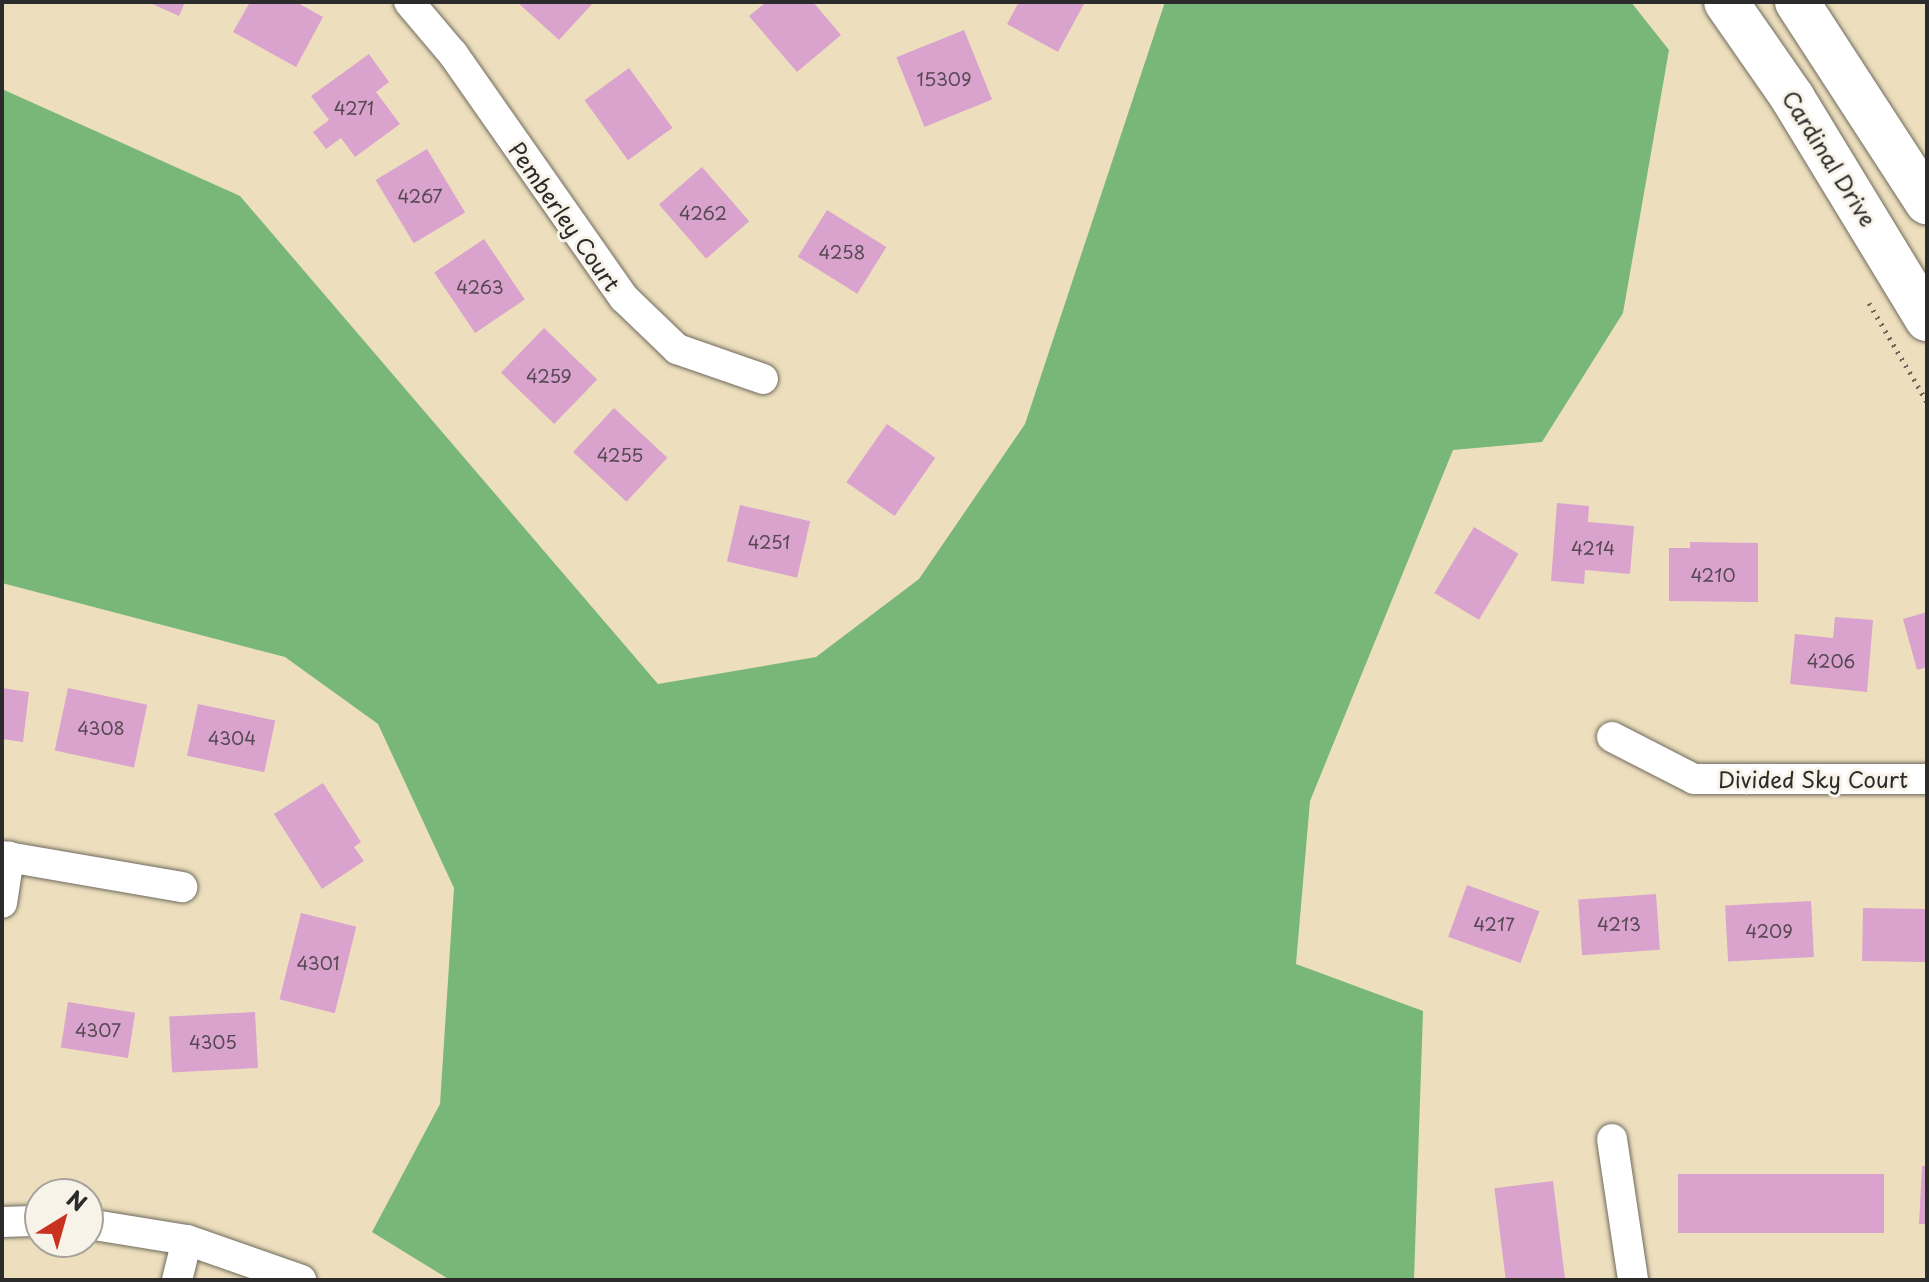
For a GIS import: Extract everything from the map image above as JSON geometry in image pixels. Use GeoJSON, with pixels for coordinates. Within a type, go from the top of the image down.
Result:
{"type":"FeatureCollection","features":[{"type":"Feature","properties":{"kind":"main road","name":"Cardinal Drive"},"geometry":{"type":"LineString","coordinates":[[1726,2],[1800,110],[1927,319]]}},
{"type":"Feature","properties":{"kind":"main road"},"geometry":{"type":"LineString","coordinates":[[1797,2],[1927,202]]}},
{"type":"Feature","properties":{"kind":"street","name":"Pemberley Court"},"geometry":{"type":"LineString","coordinates":[[409,2],[453,54],[560,214],[624,298],[677,349],[763,379]]}},
{"type":"Feature","properties":{"kind":"street","name":"Divided Sky Court"},"geometry":{"type":"LineString","coordinates":[[1612,737],[1694,779],[1927,779]]}},
{"type":"Feature","properties":{"kind":"street"},"geometry":{"type":"LineString","coordinates":[[2,903],[6,857],[182,887]]}},
{"type":"Feature","properties":{"kind":"street"},"geometry":{"type":"LineString","coordinates":[[1612,1139],[1633,1280]]}},
{"type":"Feature","properties":{"kind":"street"},"geometry":{"type":"LineString","coordinates":[[2,1222],[24,1221]]}},
{"type":"Feature","properties":{"kind":"street"},"geometry":{"type":"LineString","coordinates":[[104,1227],[187,1240],[301,1280]]}},
{"type":"Feature","properties":{"kind":"street"},"geometry":{"type":"LineString","coordinates":[[177,1280],[187,1240]]}},
{"type":"Feature","properties":{"kind":"green space"},"geometry":{"type":"Polygon","coordinates":[[[1165,2],[1631,2],[1669,50],[1623,313],[1542,442],[1453,450],[1310,801],[1296,964],[1423,1011],[1414,1280],[450,1280],[372,1232],[440,1104],[454,888],[378,724],[285,657],[2,583],[2,89],[240,196],[658,684],[816,657],[919,579],[1025,424],[1165,2]]]}},
{"type":"Feature","properties":{"kind":"building"},"geometry":{"type":"Polygon","coordinates":[[[148,2],[185,2],[179,16],[148,2]]]}},
{"type":"Feature","properties":{"kind":"building"},"geometry":{"type":"Polygon","coordinates":[[[250,2],[296,2],[323,17],[296,67],[233,32],[250,2]]]}},
{"type":"Feature","properties":{"kind":"building"},"geometry":{"type":"Polygon","coordinates":[[[517,2],[594,2],[559,40],[517,2]]]}},
{"type":"Feature","properties":{"kind":"building"},"geometry":{"type":"Polygon","coordinates":[[[766,2],[813,2],[841,35],[797,72],[749,16],[766,2]]]}},
{"type":"Feature","properties":{"kind":"building"},"geometry":{"type":"Polygon","coordinates":[[[1019,2],[1085,2],[1058,52],[1007,24],[1019,2]]]}},
{"type":"Feature","properties":{"kind":"building"},"geometry":{"type":"Polygon","coordinates":[[[964,30],[992,100],[924,127],[896,57],[964,30]]]}},
{"type":"Feature","properties":{"kind":"building"},"geometry":{"type":"Polygon","coordinates":[[[369,54],[389,82],[376,92],[400,124],[355,157],[341,138],[326,149],[313,132],[329,120],[311,96],[369,54]]]}},
{"type":"Feature","properties":{"kind":"building"},"geometry":{"type":"Polygon","coordinates":[[[629,68],[672,128],[628,160],[585,100],[629,68]]]}},
{"type":"Feature","properties":{"kind":"building"},"geometry":{"type":"Polygon","coordinates":[[[427,149],[465,212],[414,243],[376,180],[427,149]]]}},
{"type":"Feature","properties":{"kind":"building"},"geometry":{"type":"Polygon","coordinates":[[[702,167],[749,221],[706,259],[659,204],[702,167]]]}},
{"type":"Feature","properties":{"kind":"building"},"geometry":{"type":"Polygon","coordinates":[[[827,210],[886,247],[857,294],[798,257],[827,210]]]}},
{"type":"Feature","properties":{"kind":"building"},"geometry":{"type":"Polygon","coordinates":[[[484,239],[525,300],[475,333],[434,273],[484,239]]]}},
{"type":"Feature","properties":{"kind":"building"},"geometry":{"type":"Polygon","coordinates":[[[544,328],[597,379],[554,424],[501,373],[544,328]]]}},
{"type":"Feature","properties":{"kind":"building"},"geometry":{"type":"Polygon","coordinates":[[[614,408],[667,458],[626,502],[573,452],[614,408]]]}},
{"type":"Feature","properties":{"kind":"building"},"geometry":{"type":"Polygon","coordinates":[[[887,424],[935,458],[895,516],[846,482],[887,424]]]}},
{"type":"Feature","properties":{"kind":"building"},"geometry":{"type":"Polygon","coordinates":[[[1557,503],[1589,506],[1588,522],[1634,526],[1630,574],[1585,570],[1584,584],[1551,581],[1557,503]]]}},
{"type":"Feature","properties":{"kind":"building"},"geometry":{"type":"Polygon","coordinates":[[[740,505],[810,521],[797,578],[727,562],[740,505]]]}},
{"type":"Feature","properties":{"kind":"building"},"geometry":{"type":"Polygon","coordinates":[[[1474,527],[1519,554],[1479,620],[1434,593],[1474,527]]]}},
{"type":"Feature","properties":{"kind":"building"},"geometry":{"type":"Polygon","coordinates":[[[1690,542],[1758,543],[1758,602],[1669,601],[1669,548],[1690,548],[1690,542]]]}},
{"type":"Feature","properties":{"kind":"building"},"geometry":{"type":"Polygon","coordinates":[[[1927,612],[1927,667],[1917,670],[1903,619],[1927,612]]]}},
{"type":"Feature","properties":{"kind":"building"},"geometry":{"type":"Polygon","coordinates":[[[1835,617],[1873,620],[1867,692],[1790,684],[1795,634],[1833,638],[1835,617]]]}},
{"type":"Feature","properties":{"kind":"building"},"geometry":{"type":"Polygon","coordinates":[[[2,688],[29,692],[23,742],[2,739],[2,688]]]}},
{"type":"Feature","properties":{"kind":"building"},"geometry":{"type":"Polygon","coordinates":[[[68,688],[147,705],[134,767],[55,751],[68,688]]]}},
{"type":"Feature","properties":{"kind":"building"},"geometry":{"type":"Polygon","coordinates":[[[198,704],[275,720],[264,772],[187,756],[198,704]]]}},
{"type":"Feature","properties":{"kind":"building"},"geometry":{"type":"Polygon","coordinates":[[[323,783],[361,842],[354,847],[364,861],[322,889],[274,814],[323,783]]]}},
{"type":"Feature","properties":{"kind":"building"},"geometry":{"type":"Polygon","coordinates":[[[1467,885],[1539,911],[1521,963],[1448,937],[1467,885]]]}},
{"type":"Feature","properties":{"kind":"building"},"geometry":{"type":"Polygon","coordinates":[[[1656,894],[1660,950],[1582,955],[1578,899],[1656,894]]]}},
{"type":"Feature","properties":{"kind":"building"},"geometry":{"type":"Polygon","coordinates":[[[1811,901],[1814,957],[1728,961],[1725,906],[1811,901]]]}},
{"type":"Feature","properties":{"kind":"building"},"geometry":{"type":"Polygon","coordinates":[[[1863,908],[1927,909],[1926,962],[1862,961],[1863,908]]]}},
{"type":"Feature","properties":{"kind":"building"},"geometry":{"type":"Polygon","coordinates":[[[301,913],[356,927],[335,1013],[279,999],[301,913]]]}},
{"type":"Feature","properties":{"kind":"building"},"geometry":{"type":"Polygon","coordinates":[[[68,1002],[135,1013],[128,1058],[61,1047],[68,1002]]]}},
{"type":"Feature","properties":{"kind":"building"},"geometry":{"type":"Polygon","coordinates":[[[255,1012],[258,1068],[172,1072],[169,1017],[255,1012]]]}},
{"type":"Feature","properties":{"kind":"building"},"geometry":{"type":"Polygon","coordinates":[[[1922,1166],[1927,1166],[1927,1224],[1919,1224],[1922,1166]]]}},
{"type":"Feature","properties":{"kind":"building"},"geometry":{"type":"Polygon","coordinates":[[[1678,1174],[1884,1174],[1884,1233],[1678,1233],[1678,1174]]]}},
{"type":"Feature","properties":{"kind":"building"},"geometry":{"type":"Polygon","coordinates":[[[1553,1181],[1565,1280],[1506,1280],[1494,1188],[1553,1181]]]}}]}
